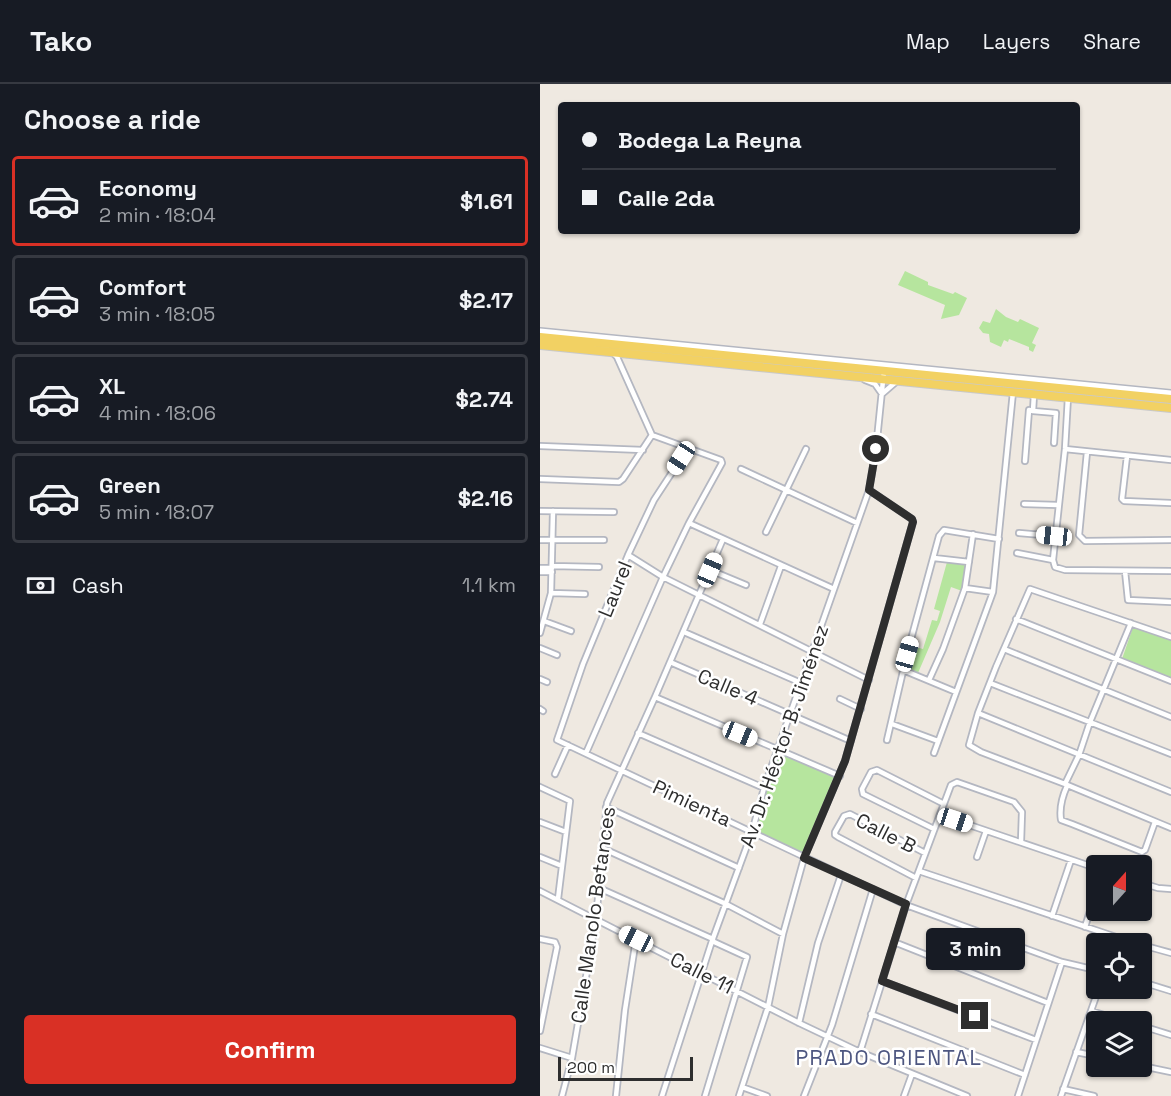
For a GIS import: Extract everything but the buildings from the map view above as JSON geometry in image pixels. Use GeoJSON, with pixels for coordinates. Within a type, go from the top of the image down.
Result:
{"type":"FeatureCollection","features":[{"type":"Feature","properties":{"kind":"main road"},"geometry":{"type":"LineString","coordinates":[[540,334],[884,375],[1171,399]]}},
{"type":"Feature","properties":{"kind":"main road"},"geometry":{"type":"LineString","coordinates":[[540,345],[857,377],[884,375],[897,381],[1171,408]]}},
{"type":"Feature","properties":{"kind":"street"},"geometry":{"type":"LineString","coordinates":[[540,334],[1171,394]]}},
{"type":"Feature","properties":{"kind":"street"},"geometry":{"type":"LineString","coordinates":[[586,753],[688,523],[722,463],[721,460],[652,435],[617,357],[612,352]]}},
{"type":"Feature","properties":{"kind":"street","name":"Av. Dr. Héctor B. Jiménez"},"geometry":{"type":"LineString","coordinates":[[662,1096],[713,940],[752,832],[764,788],[869,490],[884,375]]}},
{"type":"Feature","properties":{"kind":"street"},"geometry":{"type":"LineString","coordinates":[[857,377],[875,384],[882,394],[897,381]]}},
{"type":"Feature","properties":{"kind":"street"},"geometry":{"type":"LineString","coordinates":[[934,753],[993,592],[1013,392]]}},
{"type":"Feature","properties":{"kind":"street"},"geometry":{"type":"LineString","coordinates":[[1033,411],[1034,394]]}},
{"type":"Feature","properties":{"kind":"street"},"geometry":{"type":"LineString","coordinates":[[1068,398],[1065,449],[1054,536],[1055,567],[1060,570],[1171,571]]}},
{"type":"Feature","properties":{"kind":"street"},"geometry":{"type":"LineString","coordinates":[[1025,461],[1029,410],[1056,413],[1054,443]]}},
{"type":"Feature","properties":{"kind":"street"},"geometry":{"type":"LineString","coordinates":[[540,479],[622,481],[652,435]]}},
{"type":"Feature","properties":{"kind":"street"},"geometry":{"type":"LineString","coordinates":[[540,446],[643,450]]}},
{"type":"Feature","properties":{"kind":"street","name":"Laurel"},"geometry":{"type":"LineString","coordinates":[[557,738],[628,555],[654,500],[688,448]]}},
{"type":"Feature","properties":{"kind":"street"},"geometry":{"type":"LineString","coordinates":[[1065,449],[1171,460]]}},
{"type":"Feature","properties":{"kind":"street"},"geometry":{"type":"LineString","coordinates":[[766,532],[806,450]]}},
{"type":"Feature","properties":{"kind":"street"},"geometry":{"type":"LineString","coordinates":[[1087,452],[1079,535],[1081,538],[1085,541],[1171,540]]}},
{"type":"Feature","properties":{"kind":"street"},"geometry":{"type":"LineString","coordinates":[[1127,456],[1122,499],[1128,503],[1171,503]]}},
{"type":"Feature","properties":{"kind":"street"},"geometry":{"type":"LineString","coordinates":[[741,469],[857,523]]}},
{"type":"Feature","properties":{"kind":"street"},"geometry":{"type":"LineString","coordinates":[[739,1096],[768,1007],[783,934],[804,858],[840,776],[861,709],[913,520],[869,490]]}},
{"type":"Feature","properties":{"kind":"street"},"geometry":{"type":"LineString","coordinates":[[1024,504],[1058,506]]}},
{"type":"Feature","properties":{"kind":"street"},"geometry":{"type":"LineString","coordinates":[[540,511],[614,512]]}},
{"type":"Feature","properties":{"kind":"street"},"geometry":{"type":"LineString","coordinates":[[540,633],[551,593],[554,511]]}},
{"type":"Feature","properties":{"kind":"street"},"geometry":{"type":"LineString","coordinates":[[688,523],[834,589]]}},
{"type":"Feature","properties":{"kind":"street"},"geometry":{"type":"LineString","coordinates":[[887,740],[903,670],[941,531],[999,539]]}},
{"type":"Feature","properties":{"kind":"street"},"geometry":{"type":"LineString","coordinates":[[1019,532],[1054,536]]}},
{"type":"Feature","properties":{"kind":"street"},"geometry":{"type":"LineString","coordinates":[[929,680],[965,588],[974,534]]}},
{"type":"Feature","properties":{"kind":"street","name":"Calle Manolo Betances"},"geometry":{"type":"LineString","coordinates":[[562,1096],[572,1058],[596,919],[606,807],[656,697],[723,539]]}},
{"type":"Feature","properties":{"kind":"street"},"geometry":{"type":"LineString","coordinates":[[540,540],[604,540]]}},
{"type":"Feature","properties":{"kind":"street"},"geometry":{"type":"LineString","coordinates":[[1017,553],[1053,560]]}},
{"type":"Feature","properties":{"kind":"street"},"geometry":{"type":"LineString","coordinates":[[628,555],[663,577],[869,680]]}},
{"type":"Feature","properties":{"kind":"street"},"geometry":{"type":"LineString","coordinates":[[934,558],[969,562]]}},
{"type":"Feature","properties":{"kind":"street"},"geometry":{"type":"LineString","coordinates":[[760,624],[781,566]]}},
{"type":"Feature","properties":{"kind":"street"},"geometry":{"type":"LineString","coordinates":[[540,570],[599,567]]}},
{"type":"Feature","properties":{"kind":"street"},"geometry":{"type":"LineString","coordinates":[[710,570],[746,585]]}},
{"type":"Feature","properties":{"kind":"street"},"geometry":{"type":"LineString","coordinates":[[1125,571],[1128,600],[1171,602]]}},
{"type":"Feature","properties":{"kind":"street"},"geometry":{"type":"LineString","coordinates":[[965,588],[993,592]]}},
{"type":"Feature","properties":{"kind":"street"},"geometry":{"type":"LineString","coordinates":[[1171,637],[1032,589],[1029,590],[978,713],[969,745],[981,752],[1171,828]]}},
{"type":"Feature","properties":{"kind":"street"},"geometry":{"type":"LineString","coordinates":[[551,593],[585,594]]}},
{"type":"Feature","properties":{"kind":"street"},"geometry":{"type":"LineString","coordinates":[[1016,619],[1171,681]]}},
{"type":"Feature","properties":{"kind":"street"},"geometry":{"type":"LineString","coordinates":[[542,623],[571,631]]}},
{"type":"Feature","properties":{"kind":"street"},"geometry":{"type":"LineString","coordinates":[[1131,623],[1066,785],[1060,812],[1061,819],[1072,825],[1142,852],[1145,850],[1155,822]]}},
{"type":"Feature","properties":{"kind":"street"},"geometry":{"type":"LineString","coordinates":[[684,632],[801,683]]}},
{"type":"Feature","properties":{"kind":"street"},"geometry":{"type":"LineString","coordinates":[[540,648],[557,655]]}},
{"type":"Feature","properties":{"kind":"street"},"geometry":{"type":"LineString","coordinates":[[1004,649],[1171,717]]}},
{"type":"Feature","properties":{"kind":"street","name":"Calle 4"},"geometry":{"type":"LineString","coordinates":[[670,662],[851,741]]}},
{"type":"Feature","properties":{"kind":"street"},"geometry":{"type":"LineString","coordinates":[[903,670],[956,692]]}},
{"type":"Feature","properties":{"kind":"street"},"geometry":{"type":"LineString","coordinates":[[540,679],[547,682]]}},
{"type":"Feature","properties":{"kind":"street"},"geometry":{"type":"LineString","coordinates":[[990,683],[1171,754]]}},
{"type":"Feature","properties":{"kind":"street"},"geometry":{"type":"LineString","coordinates":[[656,697],[840,776]]}},
{"type":"Feature","properties":{"kind":"street"},"geometry":{"type":"LineString","coordinates":[[840,699],[861,709]]}},
{"type":"Feature","properties":{"kind":"street"},"geometry":{"type":"LineString","coordinates":[[978,713],[1171,792]]}},
{"type":"Feature","properties":{"kind":"street"},"geometry":{"type":"LineString","coordinates":[[892,724],[938,741]]}},
{"type":"Feature","properties":{"kind":"street"},"geometry":{"type":"LineString","coordinates":[[638,733],[764,788]]}},
{"type":"Feature","properties":{"kind":"street","name":"Pimienta"},"geometry":{"type":"LineString","coordinates":[[557,738],[558,741],[906,904],[1062,962],[1086,968]]}},
{"type":"Feature","properties":{"kind":"street"},"geometry":{"type":"LineString","coordinates":[[555,774],[568,745]]}},
{"type":"Feature","properties":{"kind":"street"},"geometry":{"type":"LineString","coordinates":[[934,829],[863,794],[862,789],[871,772],[877,770],[944,804]]}},
{"type":"Feature","properties":{"kind":"street"},"geometry":{"type":"LineString","coordinates":[[860,1052],[906,904],[951,785],[957,782],[1014,802],[1022,812],[1021,842]]}},
{"type":"Feature","properties":{"kind":"street"},"geometry":{"type":"LineString","coordinates":[[540,787],[569,799],[570,802],[558,899]]}},
{"type":"Feature","properties":{"kind":"street"},"geometry":{"type":"LineString","coordinates":[[606,807],[739,868]]}},
{"type":"Feature","properties":{"kind":"street","name":"Calle B"},"geometry":{"type":"LineString","coordinates":[[916,878],[835,835],[846,814],[850,814],[925,854]]}},
{"type":"Feature","properties":{"kind":"street"},"geometry":{"type":"LineString","coordinates":[[940,816],[1086,865]]}},
{"type":"Feature","properties":{"kind":"street"},"geometry":{"type":"LineString","coordinates":[[540,822],[566,832]]}},
{"type":"Feature","properties":{"kind":"street"},"geometry":{"type":"LineString","coordinates":[[977,856],[986,831]]}},
{"type":"Feature","properties":{"kind":"street"},"geometry":{"type":"LineString","coordinates":[[603,848],[726,904],[783,934]]}},
{"type":"Feature","properties":{"kind":"street"},"geometry":{"type":"LineString","coordinates":[[540,857],[562,866]]}},
{"type":"Feature","properties":{"kind":"street"},"geometry":{"type":"LineString","coordinates":[[1052,916],[1071,860]]}},
{"type":"Feature","properties":{"kind":"street"},"geometry":{"type":"LineString","coordinates":[[919,871],[1098,933]]}},
{"type":"Feature","properties":{"kind":"street"},"geometry":{"type":"LineString","coordinates":[[799,1023],[818,943],[841,875]]}},
{"type":"Feature","properties":{"kind":"street"},"geometry":{"type":"LineString","coordinates":[[1152,886],[1171,889]]}},
{"type":"Feature","properties":{"kind":"street"},"geometry":{"type":"LineString","coordinates":[[599,888],[747,956],[705,1096]]}},
{"type":"Feature","properties":{"kind":"street"},"geometry":{"type":"LineString","coordinates":[[804,1096],[832,1025],[873,889]]}},
{"type":"Feature","properties":{"kind":"street","name":"Calle 11"},"geometry":{"type":"LineString","coordinates":[[540,891],[799,1023],[860,1052],[967,1096]]}},
{"type":"Feature","properties":{"kind":"street"},"geometry":{"type":"LineString","coordinates":[[1085,927],[1087,921]]}},
{"type":"Feature","properties":{"kind":"street"},"geometry":{"type":"LineString","coordinates":[[540,939],[555,942],[557,947],[543,1000],[540,1031]]}},
{"type":"Feature","properties":{"kind":"street"},"geometry":{"type":"LineString","coordinates":[[616,1096],[625,1010],[636,939]]}},
{"type":"Feature","properties":{"kind":"street"},"geometry":{"type":"LineString","coordinates":[[894,942],[1048,1003]]}},
{"type":"Feature","properties":{"kind":"street"},"geometry":{"type":"LineString","coordinates":[[1152,948],[1171,953]]}},
{"type":"Feature","properties":{"kind":"street"},"geometry":{"type":"LineString","coordinates":[[1018,1096],[1062,962]]}},
{"type":"Feature","properties":{"kind":"street"},"geometry":{"type":"LineString","coordinates":[[882,981],[1036,1040]]}},
{"type":"Feature","properties":{"kind":"street"},"geometry":{"type":"LineString","coordinates":[[1152,985],[1171,991]]}},
{"type":"Feature","properties":{"kind":"street"},"geometry":{"type":"LineString","coordinates":[[1091,1011],[1095,999]]}},
{"type":"Feature","properties":{"kind":"street"},"geometry":{"type":"LineString","coordinates":[[871,1014],[1025,1075]]}},
{"type":"Feature","properties":{"kind":"street"},"geometry":{"type":"LineString","coordinates":[[1061,1096],[1086,1025]]}},
{"type":"Feature","properties":{"kind":"street"},"geometry":{"type":"LineString","coordinates":[[1152,1029],[1171,1035]]}},
{"type":"Feature","properties":{"kind":"street"},"geometry":{"type":"LineString","coordinates":[[540,1048],[572,1058]]}},
{"type":"Feature","properties":{"kind":"street"},"geometry":{"type":"LineString","coordinates":[[1076,1052],[1086,1054]]}},
{"type":"Feature","properties":{"kind":"street"},"geometry":{"type":"LineString","coordinates":[[1152,1068],[1171,1072]]}},
{"type":"Feature","properties":{"kind":"street"},"geometry":{"type":"LineString","coordinates":[[904,1096],[912,1074]]}},
{"type":"Feature","properties":{"kind":"street"},"geometry":{"type":"LineString","coordinates":[[742,1087],[767,1096]]}},
{"type":"Feature","properties":{"kind":"street"},"geometry":{"type":"LineString","coordinates":[[1063,1089],[1094,1096]]}},
{"type":"Feature","properties":{"kind":"green space"},"geometry":{"type":"Polygon","coordinates":[[[905,271],[928,282],[928,285],[953,294],[955,292],[967,298],[959,315],[941,319],[945,305],[898,285],[905,271]]]}},
{"type":"Feature","properties":{"kind":"green space"},"geometry":{"type":"Polygon","coordinates":[[[996,309],[1006,317],[1018,322],[1020,319],[1039,328],[1032,343],[1036,345],[1033,352],[1029,350],[1029,347],[1009,339],[1008,342],[1004,340],[1001,347],[990,342],[989,334],[983,333],[979,328],[983,321],[990,323],[996,309]]]}},
{"type":"Feature","properties":{"kind":"green space"},"geometry":{"type":"Polygon","coordinates":[[[947,562],[966,564],[965,583],[962,591],[951,587],[940,622],[918,673],[907,668],[912,646],[923,649],[932,620],[937,621],[940,611],[934,609],[947,562]]]}},
{"type":"Feature","properties":{"kind":"green space"},"geometry":{"type":"Polygon","coordinates":[[[1133,627],[1171,639],[1171,679],[1122,659],[1133,627]]]}},
{"type":"Feature","properties":{"kind":"green space"},"geometry":{"type":"Polygon","coordinates":[[[779,753],[838,775],[803,853],[752,830],[779,753]]]}},
{"type":"Feature","properties":{"kind":"district","name":"PRADO ORIENTAL"},"geometry":{"type":"Point","coordinates":[889,1057]}},
{"type":"Feature","properties":{"kind":"route"},"geometry":{"type":"LineString","coordinates":[[876,449],[869,490],[912,519],[913,522],[845,761],[804,858],[906,904],[882,981],[975,1016]]}}]}
